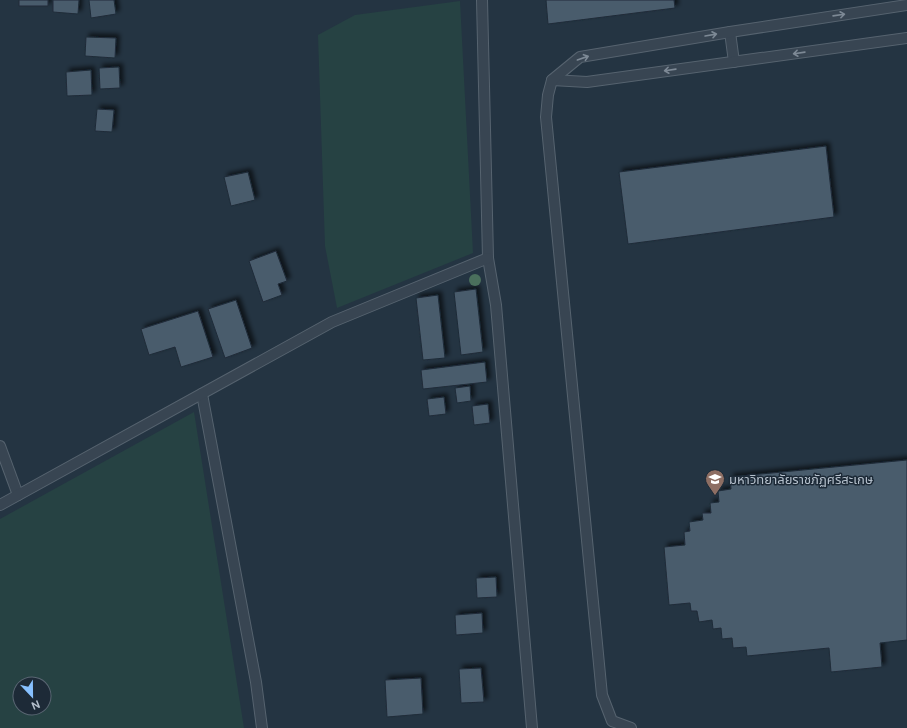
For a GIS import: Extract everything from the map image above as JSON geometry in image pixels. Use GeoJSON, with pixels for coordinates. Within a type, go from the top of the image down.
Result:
{"type":"FeatureCollection","features":[{"type":"Feature","properties":{"kind":"lane"},"geometry":{"type":"LineString","coordinates":[[482,0],[488,258],[496,305],[532,728]]}},
{"type":"Feature","properties":{"kind":"lane"},"geometry":{"type":"LineString","coordinates":[[631,728],[612,721],[602,695],[546,117],[548,94],[552,80],[580,57],[907,5]]}},
{"type":"Feature","properties":{"kind":"lane"},"geometry":{"type":"LineString","coordinates":[[730,32],[734,62]]}},
{"type":"Feature","properties":{"kind":"lane"},"geometry":{"type":"LineString","coordinates":[[552,80],[587,82],[907,38]]}},
{"type":"Feature","properties":{"kind":"lane"},"geometry":{"type":"LineString","coordinates":[[0,505],[332,322],[488,258]]}},
{"type":"Feature","properties":{"kind":"lane"},"geometry":{"type":"LineString","coordinates":[[202,394],[256,682],[262,728]]}},
{"type":"Feature","properties":{"kind":"lane"},"geometry":{"type":"LineString","coordinates":[[0,446],[18,495]]}},
{"type":"Feature","properties":{"kind":"green space"},"geometry":{"type":"Polygon","coordinates":[[[460,1],[473,253],[337,308],[325,246],[318,35],[355,15],[460,1]]]}},
{"type":"Feature","properties":{"kind":"green space"},"geometry":{"type":"Polygon","coordinates":[[[194,412],[244,728],[0,728],[0,519],[194,412]]]}},
{"type":"Feature","properties":{"kind":"building"},"geometry":{"type":"Polygon","coordinates":[[[19,0],[48,0],[48,6],[19,6],[19,0]]]}},
{"type":"Feature","properties":{"kind":"building"},"geometry":{"type":"Polygon","coordinates":[[[53,0],[79,0],[78,14],[53,12],[53,0]]]}},
{"type":"Feature","properties":{"kind":"building"},"geometry":{"type":"Polygon","coordinates":[[[89,0],[114,0],[116,14],[91,18],[89,0]]]}},
{"type":"Feature","properties":{"kind":"building"},"geometry":{"type":"Polygon","coordinates":[[[546,0],[674,0],[675,8],[548,24],[546,0]]]}},
{"type":"Feature","properties":{"kind":"building"},"geometry":{"type":"Polygon","coordinates":[[[86,37],[116,38],[115,58],[85,56],[86,37]]]}},
{"type":"Feature","properties":{"kind":"building"},"geometry":{"type":"Polygon","coordinates":[[[119,67],[120,88],[100,89],[99,68],[119,67]]]}},
{"type":"Feature","properties":{"kind":"building"},"geometry":{"type":"Polygon","coordinates":[[[91,70],[92,95],[67,96],[66,72],[91,70]]]}},
{"type":"Feature","properties":{"kind":"building"},"geometry":{"type":"Polygon","coordinates":[[[97,109],[114,110],[112,132],[95,131],[97,109]]]}},
{"type":"Feature","properties":{"kind":"building"},"geometry":{"type":"Polygon","coordinates":[[[826,146],[834,217],[628,244],[619,172],[826,146]]]}},
{"type":"Feature","properties":{"kind":"building"},"geometry":{"type":"Polygon","coordinates":[[[248,172],[255,200],[231,206],[224,177],[248,172]]]}},
{"type":"Feature","properties":{"kind":"building"},"geometry":{"type":"Polygon","coordinates":[[[276,251],[287,281],[278,284],[282,295],[263,302],[249,261],[276,251]]]}},
{"type":"Feature","properties":{"kind":"building"},"geometry":{"type":"Polygon","coordinates":[[[476,289],[483,352],[461,355],[454,292],[476,289]]]}},
{"type":"Feature","properties":{"kind":"building"},"geometry":{"type":"Polygon","coordinates":[[[438,295],[445,358],[423,360],[416,298],[438,295]]]}},
{"type":"Feature","properties":{"kind":"building"},"geometry":{"type":"Polygon","coordinates":[[[236,300],[252,348],[225,358],[208,309],[236,300]]]}},
{"type":"Feature","properties":{"kind":"building"},"geometry":{"type":"Polygon","coordinates":[[[198,311],[213,357],[181,367],[175,347],[149,355],[141,329],[198,311]]]}},
{"type":"Feature","properties":{"kind":"building"},"geometry":{"type":"Polygon","coordinates":[[[485,362],[487,382],[423,389],[421,370],[485,362]]]}},
{"type":"Feature","properties":{"kind":"building"},"geometry":{"type":"Polygon","coordinates":[[[470,386],[471,401],[457,403],[455,388],[470,386]]]}},
{"type":"Feature","properties":{"kind":"building"},"geometry":{"type":"Polygon","coordinates":[[[444,397],[446,414],[429,416],[427,399],[444,397]]]}},
{"type":"Feature","properties":{"kind":"building"},"geometry":{"type":"Polygon","coordinates":[[[488,404],[490,423],[474,425],[472,406],[488,404]]]}},
{"type":"Feature","properties":{"kind":"building"},"geometry":{"type":"Polygon","coordinates":[[[907,460],[907,640],[880,643],[882,667],[831,672],[829,648],[747,656],[746,647],[733,648],[732,638],[722,639],[721,628],[713,629],[712,620],[699,622],[697,611],[691,611],[690,603],[669,605],[664,547],[685,545],[684,532],[690,531],[689,522],[703,520],[702,513],[711,513],[710,503],[719,502],[718,491],[731,489],[730,477],[907,460]]]}},
{"type":"Feature","properties":{"kind":"building"},"geometry":{"type":"Polygon","coordinates":[[[496,577],[497,597],[477,598],[476,578],[496,577]]]}},
{"type":"Feature","properties":{"kind":"building"},"geometry":{"type":"Polygon","coordinates":[[[482,613],[483,633],[456,635],[455,615],[482,613]]]}},
{"type":"Feature","properties":{"kind":"building"},"geometry":{"type":"Polygon","coordinates":[[[481,668],[484,702],[461,703],[459,669],[481,668]]]}},
{"type":"Feature","properties":{"kind":"building"},"geometry":{"type":"Polygon","coordinates":[[[421,678],[423,714],[387,717],[385,680],[421,678]]]}},
{"type":"Feature","properties":{"kind":"place","name":"มหาวิทยาลัยราชภัฏศรีสะเกษ"},"geometry":{"type":"Point","coordinates":[715,496]}}]}
